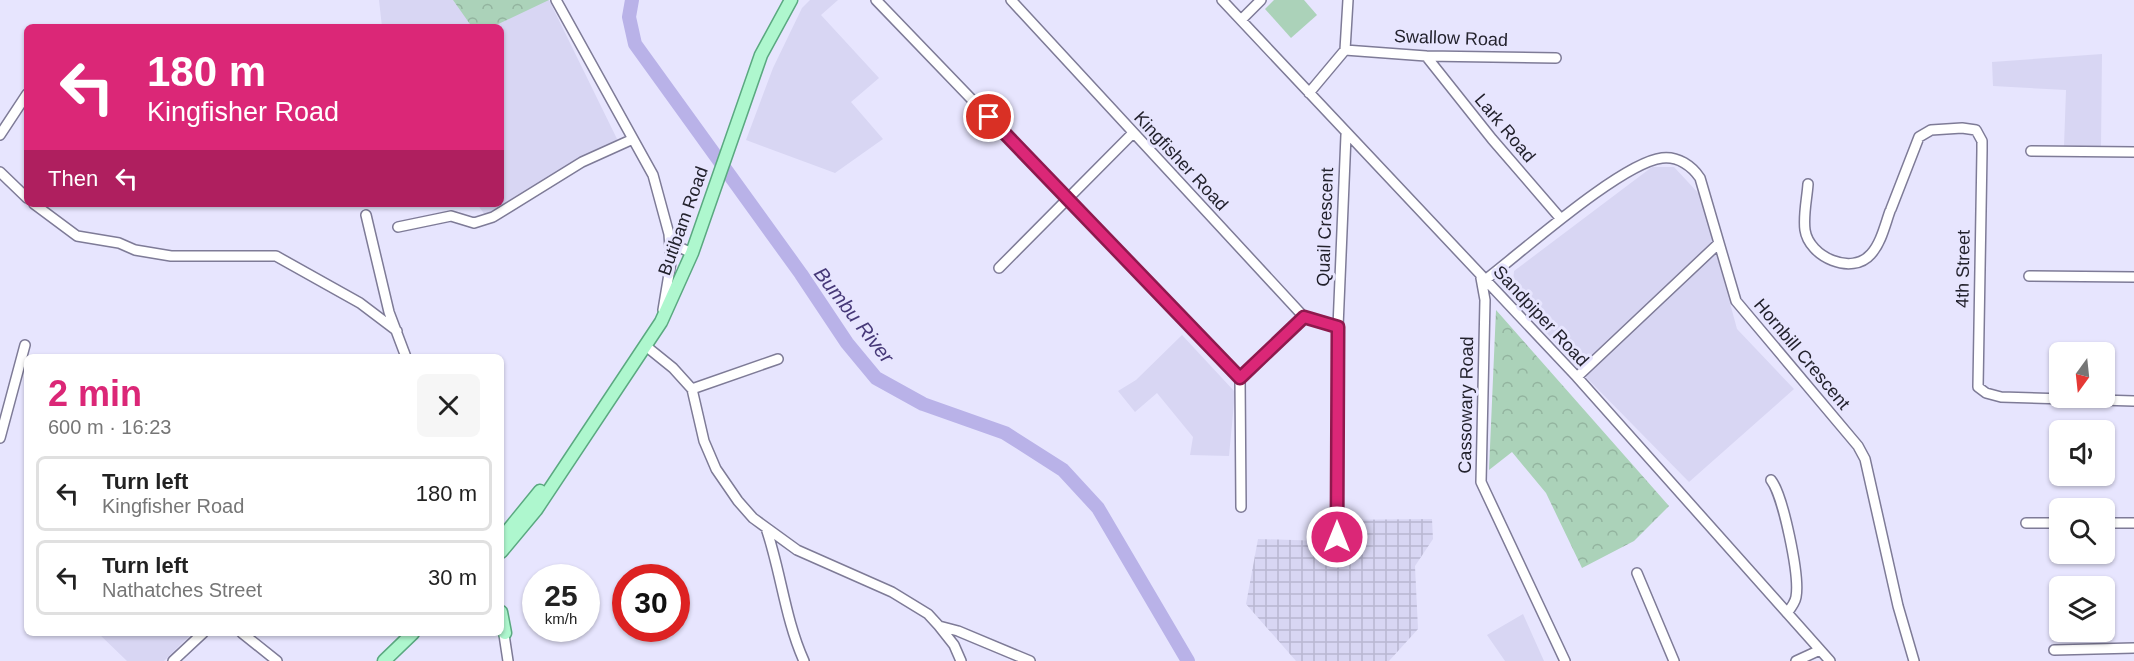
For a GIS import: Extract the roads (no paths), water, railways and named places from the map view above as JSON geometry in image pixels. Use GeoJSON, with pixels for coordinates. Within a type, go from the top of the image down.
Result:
{"type":"FeatureCollection","features":[{"type":"Feature","properties":{"kind":"main road","name":"Butibam Road"},"geometry":{"type":"LineString","coordinates":[[504,546],[536,510],[661,322],[692,254],[761,55],[791,0]]}},
{"type":"Feature","properties":{"kind":"main road"},"geometry":{"type":"LineString","coordinates":[[384,661],[410,636]]}},
{"type":"Feature","properties":{"kind":"street"},"geometry":{"type":"LineString","coordinates":[[556,0],[654,176],[664,207],[671,262],[661,322]]}},
{"type":"Feature","properties":{"kind":"street"},"geometry":{"type":"LineString","coordinates":[[876,0],[1240,378],[1241,507]]}},
{"type":"Feature","properties":{"kind":"street","name":"Kingfisher Road"},"geometry":{"type":"LineString","coordinates":[[1011,0],[1132,134],[1304,317]]}},
{"type":"Feature","properties":{"kind":"street","name":"Sandpiper Road"},"geometry":{"type":"LineString","coordinates":[[1222,0],[1346,135],[1577,377],[1830,661]]}},
{"type":"Feature","properties":{"kind":"street"},"geometry":{"type":"LineString","coordinates":[[1241,20],[1261,0]]}},
{"type":"Feature","properties":{"kind":"street"},"geometry":{"type":"LineString","coordinates":[[1309,93],[1345,50],[1348,0]]}},
{"type":"Feature","properties":{"kind":"street","name":"Swallow Road"},"geometry":{"type":"LineString","coordinates":[[1345,50],[1426,56],[1556,58]]}},
{"type":"Feature","properties":{"kind":"street","name":"Lark Road"},"geometry":{"type":"LineString","coordinates":[[1426,56],[1492,139],[1561,219]]}},
{"type":"Feature","properties":{"kind":"street"},"geometry":{"type":"LineString","coordinates":[[0,135],[24,99]]}},
{"type":"Feature","properties":{"kind":"street","name":"4th Street"},"geometry":{"type":"LineString","coordinates":[[1808,184],[1805,215],[1808,238],[1823,255],[1837,262],[1855,263],[1871,255],[1919,137],[1931,130],[1962,128],[1976,130],[1982,141],[1978,387],[1986,393],[2001,397],[2134,401]]}},
{"type":"Feature","properties":{"kind":"street"},"geometry":{"type":"LineString","coordinates":[[999,268],[1132,134]]}},
{"type":"Feature","properties":{"kind":"street","name":"Quail Crescent"},"geometry":{"type":"LineString","coordinates":[[1337,537],[1338,327],[1346,135]]}},
{"type":"Feature","properties":{"kind":"street"},"geometry":{"type":"LineString","coordinates":[[398,227],[451,216],[474,223],[493,217],[582,162],[633,139]]}},
{"type":"Feature","properties":{"kind":"street"},"geometry":{"type":"LineString","coordinates":[[2031,151],[2134,152]]}},
{"type":"Feature","properties":{"kind":"street","name":"Hornbill Crescent"},"geometry":{"type":"LineString","coordinates":[[1483,278],[1623,176],[1661,158],[1670,158],[1694,169],[1700,178],[1736,301],[1858,446],[1865,459],[1898,606],[1914,661]]}},
{"type":"Feature","properties":{"kind":"street"},"geometry":{"type":"LineString","coordinates":[[0,172],[24,195]]}},
{"type":"Feature","properties":{"kind":"street"},"geometry":{"type":"LineString","coordinates":[[38,207],[76,236],[119,243],[135,250],[171,256],[276,256],[360,303],[397,331]]}},
{"type":"Feature","properties":{"kind":"street"},"geometry":{"type":"LineString","coordinates":[[366,215],[405,354]]}},
{"type":"Feature","properties":{"kind":"street"},"geometry":{"type":"LineString","coordinates":[[670,243],[692,254]]}},
{"type":"Feature","properties":{"kind":"street"},"geometry":{"type":"LineString","coordinates":[[1577,377],[1718,244]]}},
{"type":"Feature","properties":{"kind":"street"},"geometry":{"type":"LineString","coordinates":[[2029,276],[2134,277]]}},
{"type":"Feature","properties":{"kind":"street","name":"Cassowary Road"},"geometry":{"type":"LineString","coordinates":[[1483,278],[1485,300],[1481,482],[1565,661]]}},
{"type":"Feature","properties":{"kind":"street"},"geometry":{"type":"LineString","coordinates":[[1240,378],[1304,317],[1338,327]]}},
{"type":"Feature","properties":{"kind":"street"},"geometry":{"type":"LineString","coordinates":[[0,438],[25,345]]}},
{"type":"Feature","properties":{"kind":"street"},"geometry":{"type":"LineString","coordinates":[[646,347],[673,368],[692,389],[704,441],[716,469],[738,501],[766,528],[797,550],[892,592],[928,614],[954,645],[961,661]]}},
{"type":"Feature","properties":{"kind":"street"},"geometry":{"type":"LineString","coordinates":[[692,389],[778,359]]}},
{"type":"Feature","properties":{"kind":"street"},"geometry":{"type":"LineString","coordinates":[[1771,480],[1782,503],[1796,581],[1795,601],[1787,613]]}},
{"type":"Feature","properties":{"kind":"street"},"geometry":{"type":"LineString","coordinates":[[2026,523],[2049,523]]}},
{"type":"Feature","properties":{"kind":"street"},"geometry":{"type":"LineString","coordinates":[[2115,523],[2134,523]]}},
{"type":"Feature","properties":{"kind":"street"},"geometry":{"type":"LineString","coordinates":[[766,528],[778,565],[793,637],[804,661]]}},
{"type":"Feature","properties":{"kind":"street"},"geometry":{"type":"LineString","coordinates":[[1637,573],[1674,661]]}},
{"type":"Feature","properties":{"kind":"street"},"geometry":{"type":"LineString","coordinates":[[939,626],[958,631],[1030,661]]}},
{"type":"Feature","properties":{"kind":"street"},"geometry":{"type":"LineString","coordinates":[[173,661],[199,636]]}},
{"type":"Feature","properties":{"kind":"street"},"geometry":{"type":"LineString","coordinates":[[246,636],[277,661]]}},
{"type":"Feature","properties":{"kind":"street"},"geometry":{"type":"LineString","coordinates":[[504,636],[508,661]]}},
{"type":"Feature","properties":{"kind":"street"},"geometry":{"type":"LineString","coordinates":[[2054,650],[2134,648]]}},
{"type":"Feature","properties":{"kind":"street"},"geometry":{"type":"LineString","coordinates":[[1796,661],[1820,650]]}},
{"type":"Feature","properties":{"kind":"waterway","name":"Bumbu River"},"geometry":{"type":"LineString","coordinates":[[632,0],[629,17],[635,44],[801,274],[847,343],[876,378],[923,404],[1005,433],[1063,470],[1098,508],[1188,661]]}}]}
